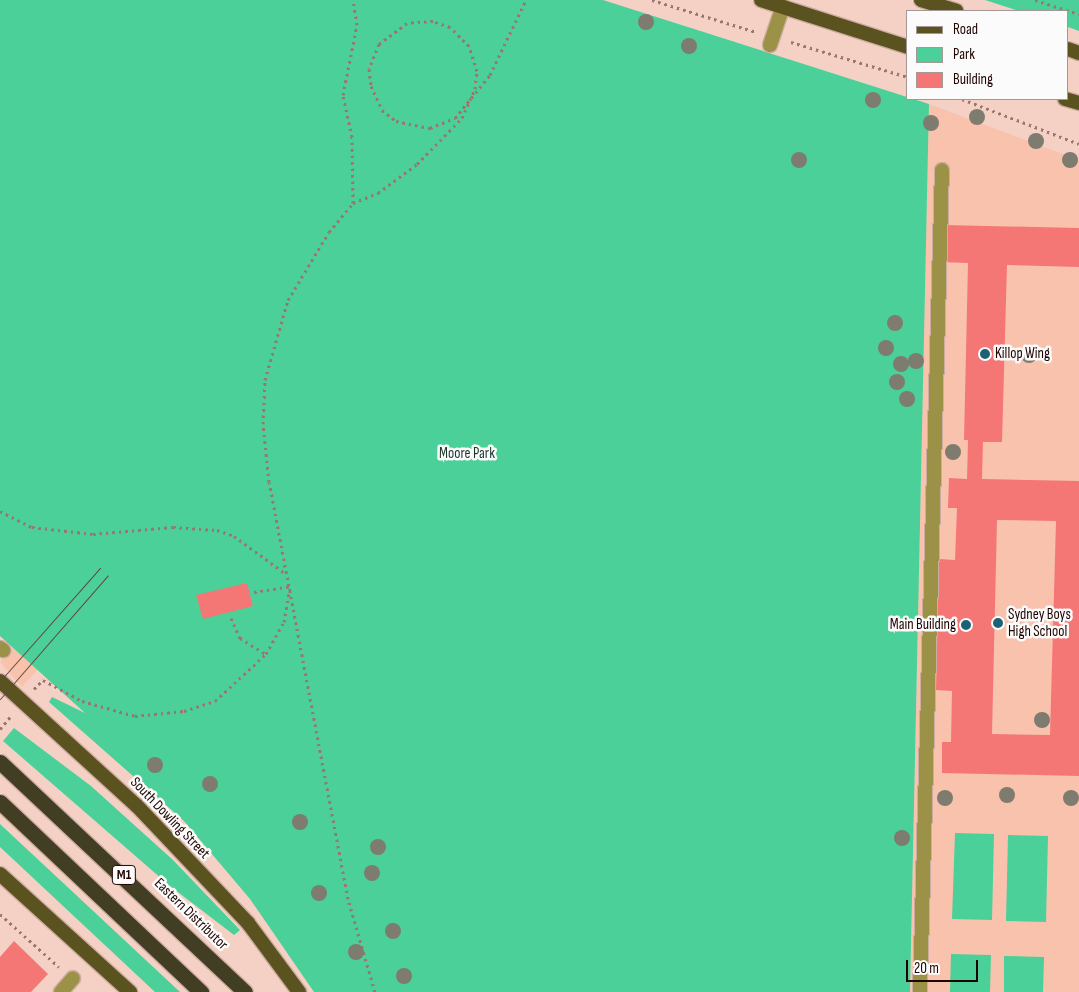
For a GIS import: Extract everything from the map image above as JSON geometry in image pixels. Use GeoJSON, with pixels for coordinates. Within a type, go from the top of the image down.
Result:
{"type":"FeatureCollection","features":[{"type":"Feature","properties":{"kind":"highway","name":"Eastern Distributor"},"geometry":{"type":"LineString","coordinates":[[0,762],[245,992]]}},
{"type":"Feature","properties":{"kind":"highway","name":"M1"},"geometry":{"type":"LineString","coordinates":[[0,802],[201,992]]}},
{"type":"Feature","properties":{"kind":"main road"},"geometry":{"type":"LineString","coordinates":[[761,0],[906,46]]}},
{"type":"Feature","properties":{"kind":"main road"},"geometry":{"type":"LineString","coordinates":[[921,0],[953,10]]}},
{"type":"Feature","properties":{"kind":"main road","name":"South Dowling Street"},"geometry":{"type":"LineString","coordinates":[[0,682],[138,806],[248,923],[299,992]]}},
{"type":"Feature","properties":{"kind":"main road"},"geometry":{"type":"LineString","coordinates":[[0,874],[130,992]]}},
{"type":"Feature","properties":{"kind":"street"},"geometry":{"type":"LineString","coordinates":[[770,45],[783,6]]}},
{"type":"Feature","properties":{"kind":"street"},"geometry":{"type":"LineString","coordinates":[[920,992],[942,170]]}},
{"type":"Feature","properties":{"kind":"street"},"geometry":{"type":"LineString","coordinates":[[61,992],[73,978]]}},
{"type":"Feature","properties":{"kind":"path"},"geometry":{"type":"LineString","coordinates":[[353,0],[357,24],[343,95],[352,137],[353,203]]}},
{"type":"Feature","properties":{"kind":"path"},"geometry":{"type":"LineString","coordinates":[[375,992],[348,899],[269,482],[263,424],[265,380],[288,300],[306,264],[353,203],[378,194],[453,131],[472,98],[476,62],[464,39],[450,27],[434,21],[407,23],[379,44],[369,68],[371,86],[382,110],[396,121],[430,128],[455,118],[490,75],[526,0]]}},
{"type":"Feature","properties":{"kind":"path"},"geometry":{"type":"LineString","coordinates":[[1035,0],[1066,10]]}},
{"type":"Feature","properties":{"kind":"path"},"geometry":{"type":"LineString","coordinates":[[965,100],[1079,144]]}},
{"type":"Feature","properties":{"kind":"path"},"geometry":{"type":"LineString","coordinates":[[0,511],[32,527],[93,534],[173,527],[217,530],[234,536],[287,574]]}},
{"type":"Feature","properties":{"kind":"path"},"geometry":{"type":"LineString","coordinates":[[254,592],[290,586]]}},
{"type":"Feature","properties":{"kind":"path"},"geometry":{"type":"LineString","coordinates":[[30,694],[43,680],[110,710],[135,716],[176,713],[215,701],[266,654],[284,622],[290,586]]}},
{"type":"Feature","properties":{"kind":"path"},"geometry":{"type":"LineString","coordinates":[[231,618],[240,638],[266,654]]}},
{"type":"Feature","properties":{"kind":"path"},"geometry":{"type":"LineString","coordinates":[[0,728],[7,721]]}},
{"type":"Feature","properties":{"kind":"path"},"geometry":{"type":"LineString","coordinates":[[0,914],[73,978]]}},
{"type":"Feature","properties":{"kind":"shaded area","name":"Sydney Boys High School"},"geometry":{"type":"Polygon","coordinates":[[[929,104],[1079,160],[1079,992],[910,992],[929,104]]]}},
{"type":"Feature","properties":{"kind":"shaded area"},"geometry":{"type":"Polygon","coordinates":[[[23,636],[48,658],[22,687],[0,662],[23,636]]]}},
{"type":"Feature","properties":{"kind":"green space","name":"Moore Park"},"geometry":{"type":"Polygon","coordinates":[[[0,0],[603,0],[906,97],[906,100],[916,100],[929,104],[910,992],[314,992],[250,899],[184,821],[49,702],[52,697],[85,713],[0,636],[0,0]]]}},
{"type":"Feature","properties":{"kind":"green space"},"geometry":{"type":"Polygon","coordinates":[[[985,0],[1079,0],[1079,31],[1069,27],[1069,10],[1016,10],[985,0]]]}},
{"type":"Feature","properties":{"kind":"green space"},"geometry":{"type":"Polygon","coordinates":[[[14,728],[91,786],[173,860],[240,930],[234,935],[170,886],[3,741],[14,728]]]}},
{"type":"Feature","properties":{"kind":"green space"},"geometry":{"type":"Polygon","coordinates":[[[0,824],[180,992],[155,992],[0,847],[0,824]]]}},
{"type":"Feature","properties":{"kind":"green space"},"geometry":{"type":"Polygon","coordinates":[[[955,833],[994,834],[992,920],[952,919],[955,833]]]}},
{"type":"Feature","properties":{"kind":"green space"},"geometry":{"type":"Polygon","coordinates":[[[1008,835],[1048,836],[1046,922],[1006,921],[1008,835]]]}},
{"type":"Feature","properties":{"kind":"green space"},"geometry":{"type":"Polygon","coordinates":[[[951,954],[991,955],[990,992],[950,992],[951,954]]]}},
{"type":"Feature","properties":{"kind":"green space"},"geometry":{"type":"Polygon","coordinates":[[[1004,956],[1044,957],[1043,992],[1004,992],[1004,956]]]}},
{"type":"Feature","properties":{"kind":"building","name":"Main Building"},"geometry":{"type":"Polygon","coordinates":[[[944,225],[1079,228],[1079,267],[1007,265],[1002,442],[983,442],[982,479],[1079,481],[1079,776],[942,773],[942,742],[951,742],[952,691],[936,690],[939,559],[955,560],[957,508],[948,508],[949,478],[967,479],[968,440],[964,440],[968,263],[943,262],[944,225]],[[997,520],[992,734],[1050,735],[1056,521],[997,520]]]}},
{"type":"Feature","properties":{"kind":"building"},"geometry":{"type":"Polygon","coordinates":[[[247,583],[253,606],[203,619],[196,595],[247,583]]]}},
{"type":"Feature","properties":{"kind":"building"},"geometry":{"type":"Polygon","coordinates":[[[14,941],[48,974],[31,992],[0,992],[0,957],[14,941]]]}},
{"type":"Feature","properties":{"kind":"tram line"},"geometry":{"type":"LineString","coordinates":[[0,681],[100,568]]}},
{"type":"Feature","properties":{"kind":"tram line"},"geometry":{"type":"LineString","coordinates":[[0,699],[108,575]]}},
{"type":"Feature","properties":{"kind":"place","name":"Killop Wing"},"geometry":{"type":"Point","coordinates":[985,354]}},
{"type":"Feature","properties":{"kind":"place","name":"Sydney Boys High School"},"geometry":{"type":"Point","coordinates":[998,623]}},
{"type":"Feature","properties":{"kind":"place","name":"Main Building"},"geometry":{"type":"Point","coordinates":[966,625]}}]}
